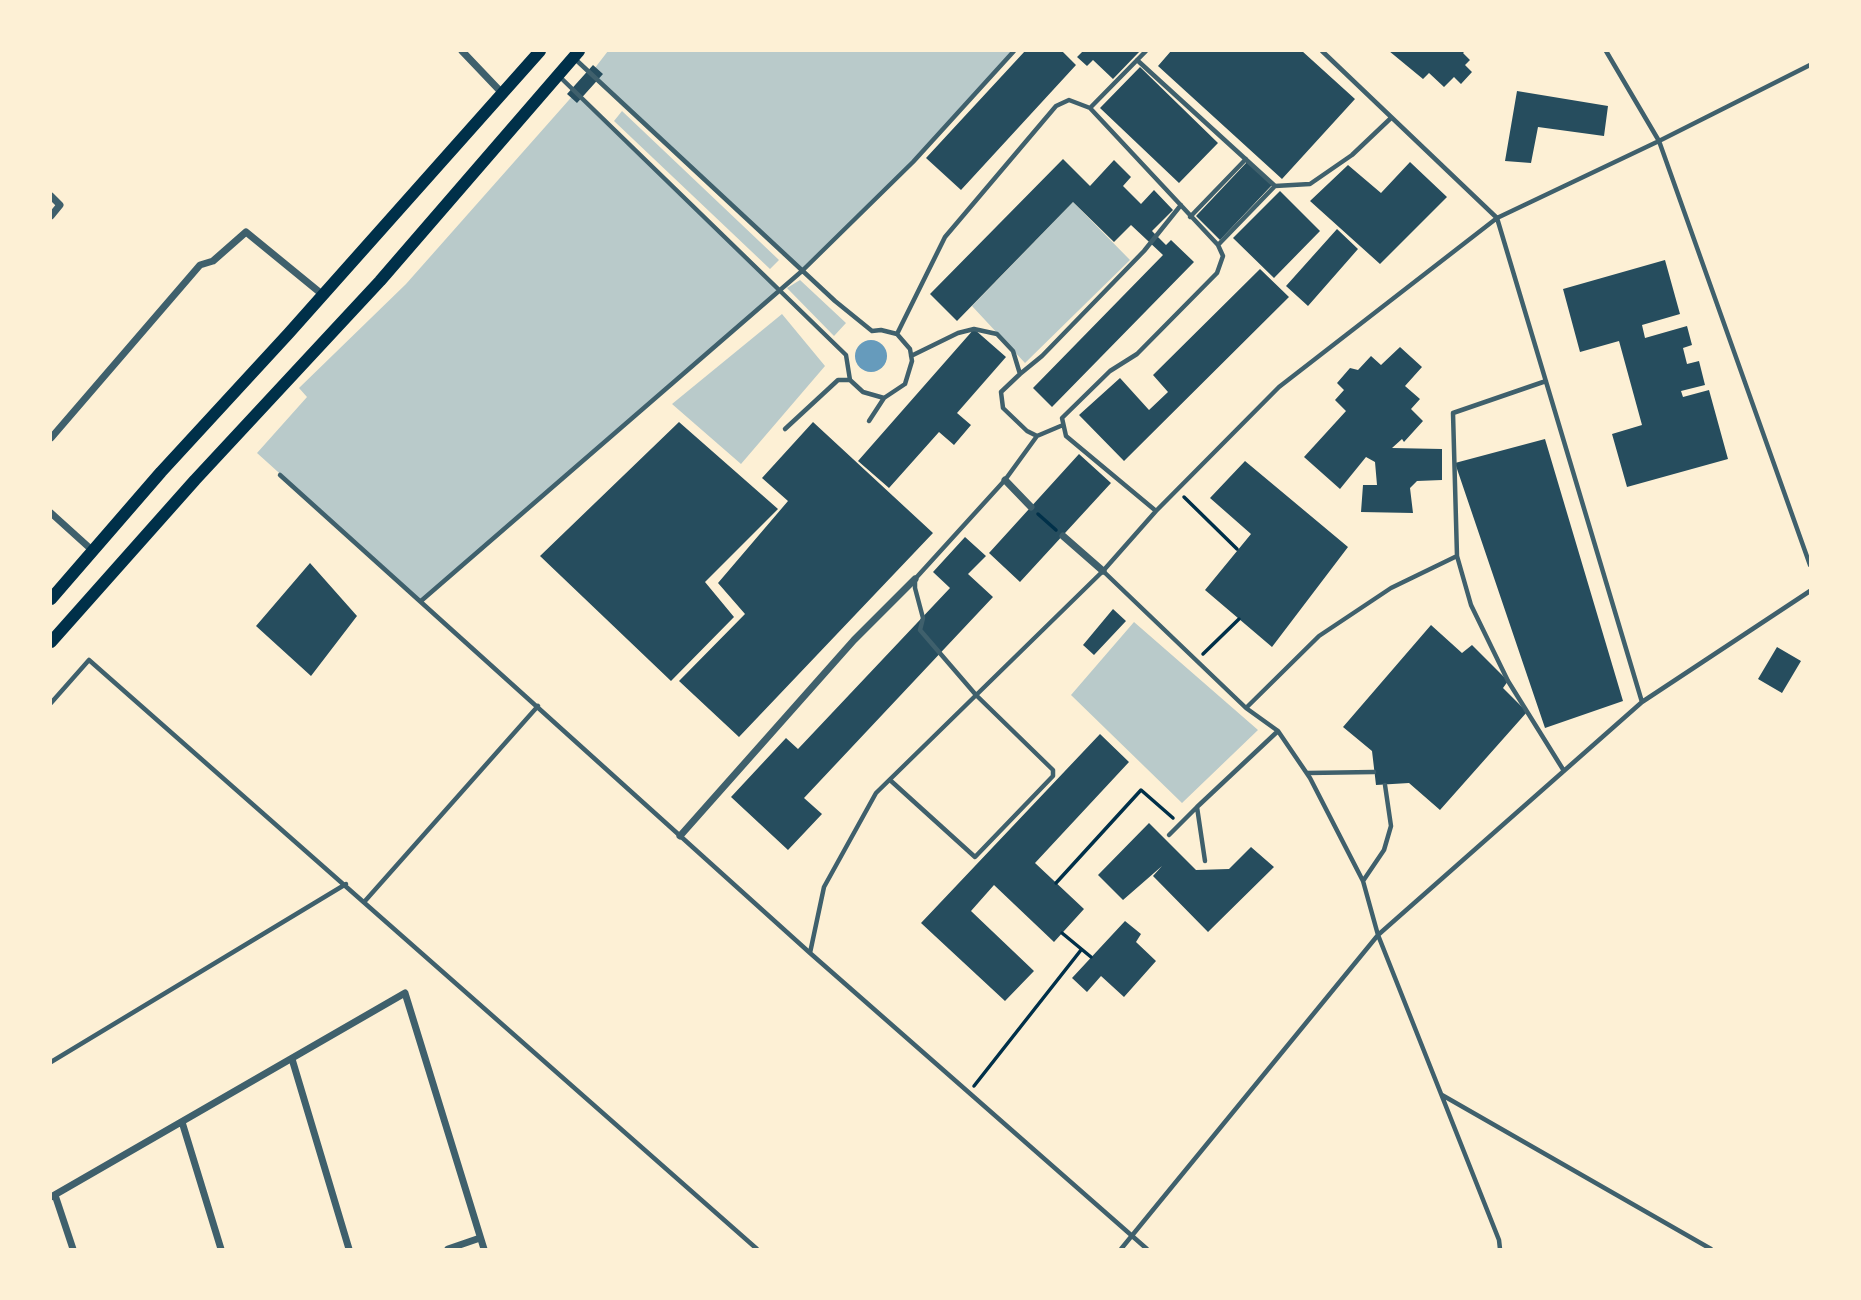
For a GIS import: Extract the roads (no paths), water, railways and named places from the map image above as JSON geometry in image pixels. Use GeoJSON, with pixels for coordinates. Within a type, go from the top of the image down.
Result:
{"type":"FeatureCollection","features":[{"type":"Feature","properties":{"kind":"main road"},"geometry":{"type":"LineString","coordinates":[[51,599],[540,51]]}},
{"type":"Feature","properties":{"kind":"main road"},"geometry":{"type":"LineString","coordinates":[[52,640],[195,480],[380,281],[576,54]]}},
{"type":"Feature","properties":{"kind":"street"},"geometry":{"type":"LineString","coordinates":[[462,51],[502,93]]}},
{"type":"Feature","properties":{"kind":"street"},"geometry":{"type":"LineString","coordinates":[[51,196],[60,205],[51,216]]}},
{"type":"Feature","properties":{"kind":"street"},"geometry":{"type":"LineString","coordinates":[[51,438],[200,265],[213,261],[246,232],[323,295]]}},
{"type":"Feature","properties":{"kind":"street"},"geometry":{"type":"LineString","coordinates":[[1005,480],[1031,507]]}},
{"type":"Feature","properties":{"kind":"street"},"geometry":{"type":"LineString","coordinates":[[51,513],[93,551]]}},
{"type":"Feature","properties":{"kind":"street"},"geometry":{"type":"LineString","coordinates":[[1063,536],[1103,571]]}},
{"type":"Feature","properties":{"kind":"street"},"geometry":{"type":"LineString","coordinates":[[680,835],[854,640],[915,579]]}},
{"type":"Feature","properties":{"kind":"street"},"geometry":{"type":"LineString","coordinates":[[73,1249],[53,1196],[405,993],[484,1249]]}},
{"type":"Feature","properties":{"kind":"street"},"geometry":{"type":"LineString","coordinates":[[292,1059],[349,1249]]}},
{"type":"Feature","properties":{"kind":"street"},"geometry":{"type":"LineString","coordinates":[[182,1122],[221,1249]]}},
{"type":"Feature","properties":{"kind":"street"},"geometry":{"type":"LineString","coordinates":[[448,1249],[480,1238]]}},
{"type":"Feature","properties":{"kind":"lane"},"geometry":{"type":"LineString","coordinates":[[421,601],[802,271],[913,162],[1014,51]]}},
{"type":"Feature","properties":{"kind":"lane"},"geometry":{"type":"LineString","coordinates":[[1090,108],[1146,51]]}},
{"type":"Feature","properties":{"kind":"lane"},"geometry":{"type":"LineString","coordinates":[[1322,51],[1497,218],[1642,702]]}},
{"type":"Feature","properties":{"kind":"lane"},"geometry":{"type":"LineString","coordinates":[[1606,51],[1659,141],[1810,565]]}},
{"type":"Feature","properties":{"kind":"lane"},"geometry":{"type":"LineString","coordinates":[[576,54],[802,271],[872,331],[897,334],[910,349],[905,384],[884,398],[869,422]]}},
{"type":"Feature","properties":{"kind":"lane"},"geometry":{"type":"LineString","coordinates":[[1137,60],[1275,186]]}},
{"type":"Feature","properties":{"kind":"lane"},"geometry":{"type":"LineString","coordinates":[[810,953],[824,887],[876,793],[1103,571],[1156,511],[1279,387],[1497,218],[1810,65]]}},
{"type":"Feature","properties":{"kind":"lane"},"geometry":{"type":"LineString","coordinates":[[559,76],[846,355],[850,380],[863,392],[884,398]]}},
{"type":"Feature","properties":{"kind":"lane"},"geometry":{"type":"LineString","coordinates":[[897,334],[945,237],[966,209],[1056,106],[1069,100],[1090,108],[1218,244],[1223,256],[1217,272],[1137,354],[1111,371],[1062,418],[1066,436],[1156,511]]}},
{"type":"Feature","properties":{"kind":"lane"},"geometry":{"type":"LineString","coordinates":[[1218,244],[1275,186],[1310,184],[1352,155],[1391,118]]}},
{"type":"Feature","properties":{"kind":"lane"},"geometry":{"type":"LineString","coordinates":[[1191,216],[1246,159]]}},
{"type":"Feature","properties":{"kind":"lane"},"geometry":{"type":"LineString","coordinates":[[1037,436],[1027,431],[1003,408],[1001,393],[1042,356],[1144,251],[1181,205]]}},
{"type":"Feature","properties":{"kind":"lane"},"geometry":{"type":"LineString","coordinates":[[911,356],[958,333],[974,329],[997,334],[1013,351],[1020,374]]}},
{"type":"Feature","properties":{"kind":"lane"},"geometry":{"type":"LineString","coordinates":[[785,429],[838,380],[850,380]]}},
{"type":"Feature","properties":{"kind":"lane"},"geometry":{"type":"LineString","coordinates":[[1546,381],[1452,413],[1457,556],[1471,605],[1508,681],[1564,771]]}},
{"type":"Feature","properties":{"kind":"lane"},"geometry":{"type":"LineString","coordinates":[[890,780],[975,857],[1054,776],[1053,770],[976,695],[920,630],[923,618],[915,579],[1005,480],[1037,436],[1063,425]]}},
{"type":"Feature","properties":{"kind":"lane"},"geometry":{"type":"LineString","coordinates":[[281,475],[810,953],[1147,1249]]}},
{"type":"Feature","properties":{"kind":"lane"},"geometry":{"type":"LineString","coordinates":[[1247,708],[1319,636],[1391,588],[1457,556]]}},
{"type":"Feature","properties":{"kind":"lane"},"geometry":{"type":"LineString","coordinates":[[1103,571],[1247,708],[1278,731],[1307,773],[1363,880],[1378,934],[1499,1240],[1500,1249]]}},
{"type":"Feature","properties":{"kind":"lane"},"geometry":{"type":"LineString","coordinates":[[1121,1249],[1378,934],[1642,702],[1810,591]]}},
{"type":"Feature","properties":{"kind":"lane"},"geometry":{"type":"LineString","coordinates":[[51,703],[89,660],[757,1249]]}},
{"type":"Feature","properties":{"kind":"lane"},"geometry":{"type":"LineString","coordinates":[[365,901],[538,706]]}},
{"type":"Feature","properties":{"kind":"lane"},"geometry":{"type":"LineString","coordinates":[[1168,835],[1278,731]]}},
{"type":"Feature","properties":{"kind":"lane"},"geometry":{"type":"LineString","coordinates":[[1307,773],[1374,772]]}},
{"type":"Feature","properties":{"kind":"lane"},"geometry":{"type":"LineString","coordinates":[[1363,880],[1384,850],[1391,826],[1385,785]]}},
{"type":"Feature","properties":{"kind":"lane"},"geometry":{"type":"LineString","coordinates":[[1197,807],[1205,862]]}},
{"type":"Feature","properties":{"kind":"lane"},"geometry":{"type":"LineString","coordinates":[[51,1062],[345,884]]}},
{"type":"Feature","properties":{"kind":"lane"},"geometry":{"type":"LineString","coordinates":[[1441,1094],[1711,1249]]}},
{"type":"Feature","properties":{"kind":"water"},"geometry":{"type":"Polygon","coordinates":[[[871,340],[882,345],[887,356],[882,367],[871,372],[860,367],[855,356],[860,345],[871,340]]]}}]}
